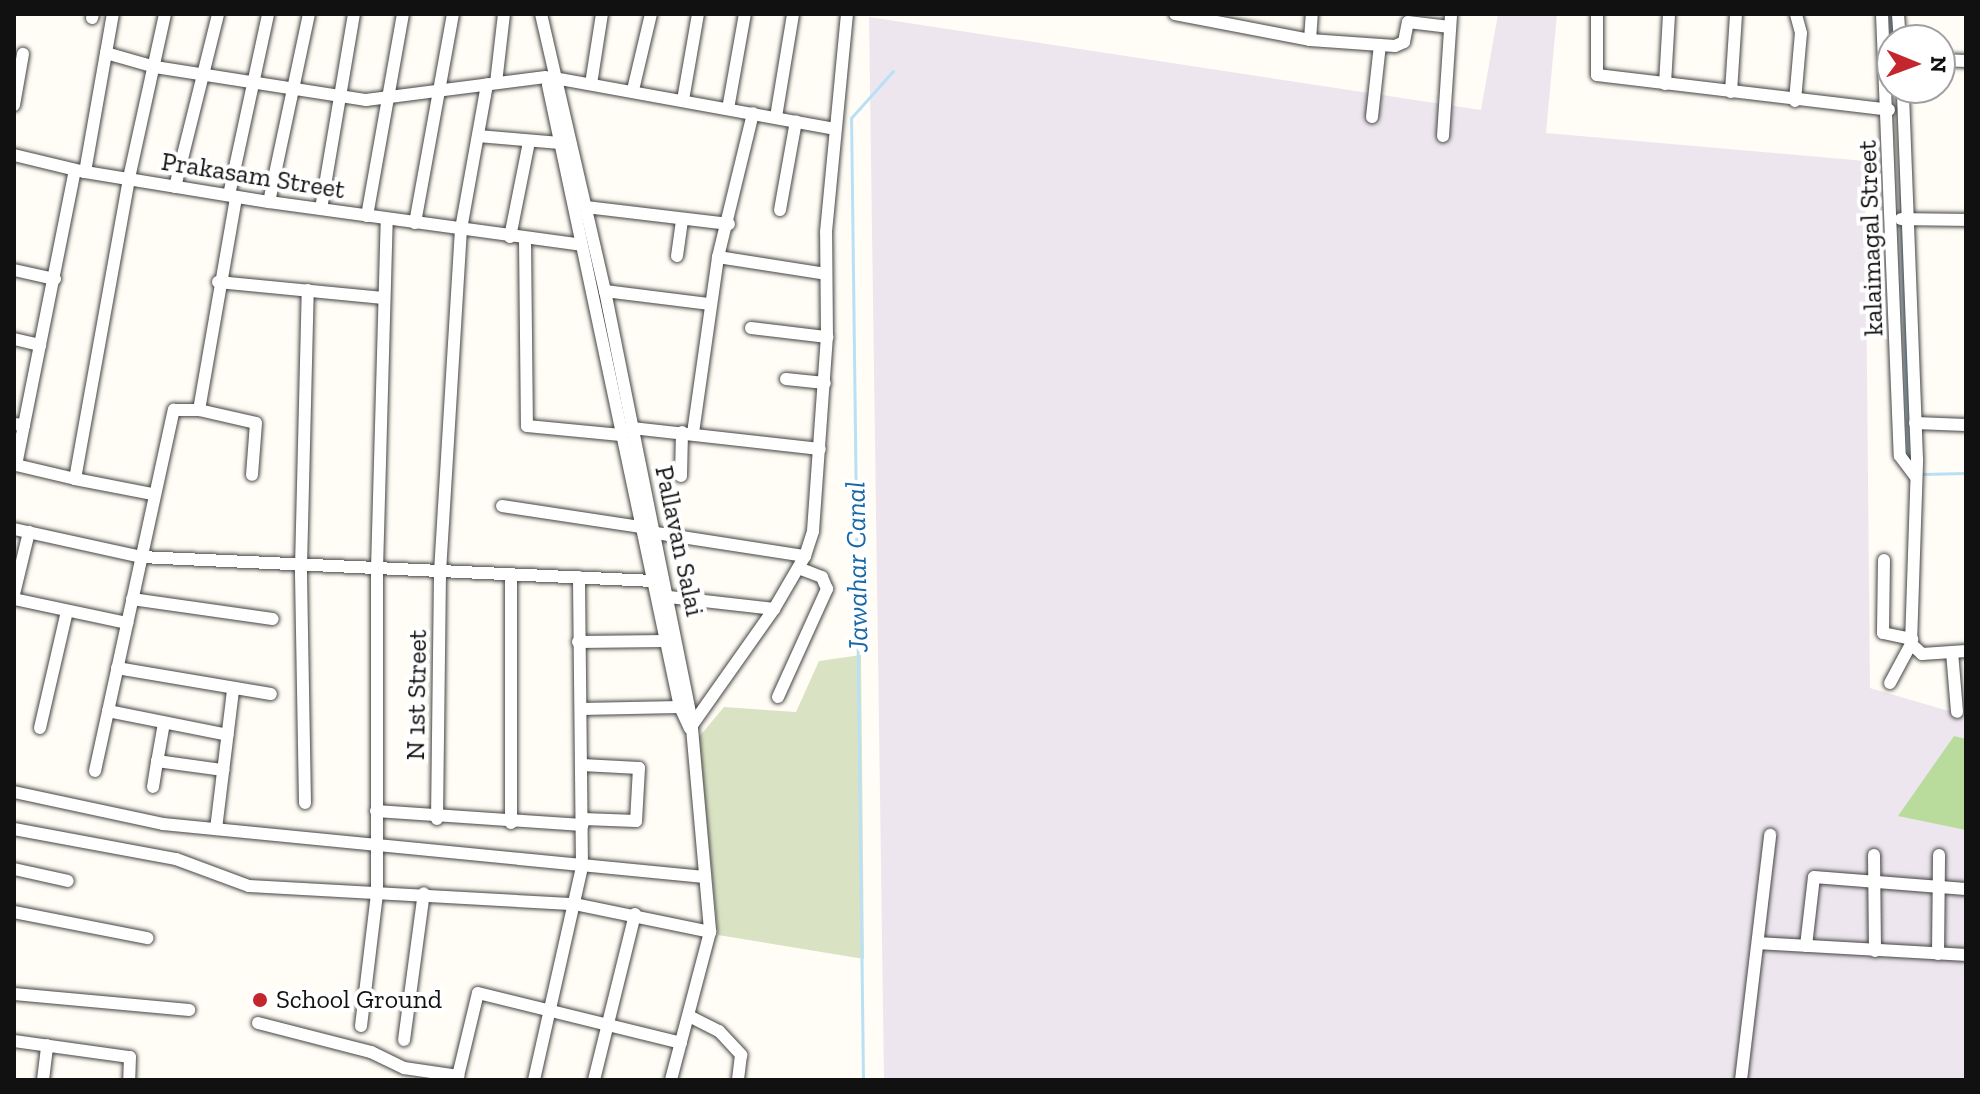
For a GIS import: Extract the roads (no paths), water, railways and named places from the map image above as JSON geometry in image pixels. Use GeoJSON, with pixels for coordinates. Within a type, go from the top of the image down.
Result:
{"type":"FeatureCollection","features":[{"type":"Feature","properties":{"kind":"street"},"geometry":{"type":"LineString","coordinates":[[113,14],[80,171],[19,424],[16,465],[152,494]]}},
{"type":"Feature","properties":{"kind":"street"},"geometry":{"type":"LineString","coordinates":[[75,479],[129,178],[165,14]]}},
{"type":"Feature","properties":{"kind":"street"},"geometry":{"type":"LineString","coordinates":[[175,187],[218,14]]}},
{"type":"Feature","properties":{"kind":"street"},"geometry":{"type":"LineString","coordinates":[[199,410],[232,196],[268,14]]}},
{"type":"Feature","properties":{"kind":"street"},"geometry":{"type":"LineString","coordinates":[[269,202],[309,14]]}},
{"type":"Feature","properties":{"kind":"street"},"geometry":{"type":"LineString","coordinates":[[321,209],[354,14]]}},
{"type":"Feature","properties":{"kind":"street"},"geometry":{"type":"LineString","coordinates":[[367,216],[403,14]]}},
{"type":"Feature","properties":{"kind":"street"},"geometry":{"type":"LineString","coordinates":[[415,223],[453,14]]}},
{"type":"Feature","properties":{"kind":"street","name":"N 1st Street"},"geometry":{"type":"LineString","coordinates":[[437,819],[440,572],[461,229],[504,14]]}},
{"type":"Feature","properties":{"kind":"street"},"geometry":{"type":"LineString","coordinates":[[533,14],[550,77],[581,245],[626,431],[641,527],[680,707],[690,728],[774,609],[802,562],[815,518],[825,383],[826,274],[835,129],[847,14]]}},
{"type":"Feature","properties":{"kind":"street","name":"Pallavan Salai"},"geometry":{"type":"LineString","coordinates":[[541,14],[550,77],[586,207],[605,291],[626,431],[656,533],[690,728],[710,932],[671,1080]]}},
{"type":"Feature","properties":{"kind":"street"},"geometry":{"type":"LineString","coordinates":[[547,40],[553,14]]}},
{"type":"Feature","properties":{"kind":"street"},"geometry":{"type":"LineString","coordinates":[[591,84],[602,14]]}},
{"type":"Feature","properties":{"kind":"street"},"geometry":{"type":"LineString","coordinates":[[633,90],[651,14]]}},
{"type":"Feature","properties":{"kind":"street"},"geometry":{"type":"LineString","coordinates":[[683,100],[698,14]]}},
{"type":"Feature","properties":{"kind":"street"},"geometry":{"type":"LineString","coordinates":[[728,109],[745,14]]}},
{"type":"Feature","properties":{"kind":"street"},"geometry":{"type":"LineString","coordinates":[[776,117],[793,14]]}},
{"type":"Feature","properties":{"kind":"street"},"geometry":{"type":"LineString","coordinates":[[1175,14],[1310,40],[1400,46],[1408,22],[1451,21],[1443,136]]}},
{"type":"Feature","properties":{"kind":"street"},"geometry":{"type":"LineString","coordinates":[[1310,40],[1312,14]]}},
{"type":"Feature","properties":{"kind":"street","name":"kalaimagal Street"},"geometry":{"type":"LineString","coordinates":[[1597,14],[1597,75],[1889,110],[1915,423],[1911,641]]}},
{"type":"Feature","properties":{"kind":"street"},"geometry":{"type":"LineString","coordinates":[[1665,84],[1669,14]]}},
{"type":"Feature","properties":{"kind":"street"},"geometry":{"type":"LineString","coordinates":[[1731,92],[1736,14]]}},
{"type":"Feature","properties":{"kind":"street"},"geometry":{"type":"LineString","coordinates":[[1795,101],[1801,33],[1796,14]]}},
{"type":"Feature","properties":{"kind":"street"},"geometry":{"type":"LineString","coordinates":[[1882,14],[1889,110]]}},
{"type":"Feature","properties":{"kind":"street"},"geometry":{"type":"LineString","coordinates":[[1372,117],[1380,45]]}},
{"type":"Feature","properties":{"kind":"street"},"geometry":{"type":"LineString","coordinates":[[106,53],[155,67],[338,98],[388,97],[550,77],[835,129]]}},
{"type":"Feature","properties":{"kind":"street"},"geometry":{"type":"LineString","coordinates":[[14,105],[23,54]]}},
{"type":"Feature","properties":{"kind":"street","name":"kalaimagal Street"},"geometry":{"type":"LineString","coordinates":[[1904,104],[1900,219],[1900,456],[1915,468]]}},
{"type":"Feature","properties":{"kind":"street"},"geometry":{"type":"LineString","coordinates":[[681,476],[718,257],[729,224],[753,113]]}},
{"type":"Feature","properties":{"kind":"street"},"geometry":{"type":"LineString","coordinates":[[780,210],[796,121]]}},
{"type":"Feature","properties":{"kind":"street"},"geometry":{"type":"LineString","coordinates":[[478,136],[560,143]]}},
{"type":"Feature","properties":{"kind":"street"},"geometry":{"type":"LineString","coordinates":[[510,237],[529,142]]}},
{"type":"Feature","properties":{"kind":"street","name":"Prakasam Street"},"geometry":{"type":"LineString","coordinates":[[14,155],[80,171],[269,202],[525,240],[581,245]]}},
{"type":"Feature","properties":{"kind":"street"},"geometry":{"type":"LineString","coordinates":[[586,207],[729,224]]}},
{"type":"Feature","properties":{"kind":"street"},"geometry":{"type":"LineString","coordinates":[[677,256],[682,219]]}},
{"type":"Feature","properties":{"kind":"street"},"geometry":{"type":"LineString","coordinates":[[1900,219],[1966,220]]}},
{"type":"Feature","properties":{"kind":"street"},"geometry":{"type":"LineString","coordinates":[[361,1026],[377,894],[374,848],[377,569],[387,220]]}},
{"type":"Feature","properties":{"kind":"street"},"geometry":{"type":"LineString","coordinates":[[525,240],[527,426],[687,432],[820,449]]}},
{"type":"Feature","properties":{"kind":"street"},"geometry":{"type":"LineString","coordinates":[[718,257],[826,274]]}},
{"type":"Feature","properties":{"kind":"street"},"geometry":{"type":"LineString","coordinates":[[14,270],[55,279]]}},
{"type":"Feature","properties":{"kind":"street"},"geometry":{"type":"LineString","coordinates":[[218,282],[383,298]]}},
{"type":"Feature","properties":{"kind":"street"},"geometry":{"type":"LineString","coordinates":[[305,803],[301,567],[308,290]]}},
{"type":"Feature","properties":{"kind":"street"},"geometry":{"type":"LineString","coordinates":[[605,291],[710,304]]}},
{"type":"Feature","properties":{"kind":"street"},"geometry":{"type":"LineString","coordinates":[[751,328],[827,337]]}},
{"type":"Feature","properties":{"kind":"street"},"geometry":{"type":"LineString","coordinates":[[14,339],[40,345]]}},
{"type":"Feature","properties":{"kind":"street"},"geometry":{"type":"LineString","coordinates":[[786,379],[825,383]]}},
{"type":"Feature","properties":{"kind":"street"},"geometry":{"type":"LineString","coordinates":[[95,771],[152,494],[174,410],[199,410],[256,423],[252,475]]}},
{"type":"Feature","properties":{"kind":"street"},"geometry":{"type":"LineString","coordinates":[[1915,423],[1966,425]]}},
{"type":"Feature","properties":{"kind":"street"},"geometry":{"type":"LineString","coordinates":[[502,506],[641,527]]}},
{"type":"Feature","properties":{"kind":"street"},"geometry":{"type":"LineString","coordinates":[[14,529],[141,557],[301,567],[653,581]]}},
{"type":"Feature","properties":{"kind":"street"},"geometry":{"type":"LineString","coordinates":[[29,532],[14,597],[127,623]]}},
{"type":"Feature","properties":{"kind":"street"},"geometry":{"type":"LineString","coordinates":[[656,533],[802,562],[822,577],[827,589],[778,697]]}},
{"type":"Feature","properties":{"kind":"street"},"geometry":{"type":"LineString","coordinates":[[1884,560],[1882,630],[1885,635],[1911,641],[1922,654],[1966,651]]}},
{"type":"Feature","properties":{"kind":"street"},"geometry":{"type":"LineString","coordinates":[[511,575],[511,823]]}},
{"type":"Feature","properties":{"kind":"street"},"geometry":{"type":"LineString","coordinates":[[534,1080],[582,867],[579,577]]}},
{"type":"Feature","properties":{"kind":"street"},"geometry":{"type":"LineString","coordinates":[[669,597],[774,609]]}},
{"type":"Feature","properties":{"kind":"street"},"geometry":{"type":"LineString","coordinates":[[132,599],[273,619]]}},
{"type":"Feature","properties":{"kind":"street"},"geometry":{"type":"LineString","coordinates":[[40,728],[67,611]]}},
{"type":"Feature","properties":{"kind":"street"},"geometry":{"type":"LineString","coordinates":[[578,642],[666,641]]}},
{"type":"Feature","properties":{"kind":"street"},"geometry":{"type":"LineString","coordinates":[[1890,683],[1911,641]]}},
{"type":"Feature","properties":{"kind":"street"},"geometry":{"type":"LineString","coordinates":[[1952,652],[1957,712]]}},
{"type":"Feature","properties":{"kind":"street"},"geometry":{"type":"LineString","coordinates":[[117,668],[271,694]]}},
{"type":"Feature","properties":{"kind":"street"},"geometry":{"type":"LineString","coordinates":[[216,829],[233,690]]}},
{"type":"Feature","properties":{"kind":"street"},"geometry":{"type":"LineString","coordinates":[[581,709],[680,707]]}},
{"type":"Feature","properties":{"kind":"street"},"geometry":{"type":"LineString","coordinates":[[108,711],[228,735]]}},
{"type":"Feature","properties":{"kind":"street"},"geometry":{"type":"LineString","coordinates":[[153,787],[164,723]]}},
{"type":"Feature","properties":{"kind":"street"},"geometry":{"type":"LineString","coordinates":[[157,761],[223,770]]}},
{"type":"Feature","properties":{"kind":"street"},"geometry":{"type":"LineString","coordinates":[[376,811],[437,819],[511,823],[636,821],[639,768],[582,765]]}},
{"type":"Feature","properties":{"kind":"street"},"geometry":{"type":"LineString","coordinates":[[14,792],[163,824],[374,848],[490,855],[582,867],[704,877]]}},
{"type":"Feature","properties":{"kind":"street"},"geometry":{"type":"LineString","coordinates":[[14,829],[176,859],[249,886],[377,894],[424,893],[575,904],[710,932]]}},
{"type":"Feature","properties":{"kind":"street"},"geometry":{"type":"LineString","coordinates":[[1741,1080],[1770,835]]}},
{"type":"Feature","properties":{"kind":"street"},"geometry":{"type":"LineString","coordinates":[[1874,855],[1875,951]]}},
{"type":"Feature","properties":{"kind":"street"},"geometry":{"type":"LineString","coordinates":[[1938,954],[1936,886],[1939,855]]}},
{"type":"Feature","properties":{"kind":"street"},"geometry":{"type":"LineString","coordinates":[[14,869],[68,881]]}},
{"type":"Feature","properties":{"kind":"street"},"geometry":{"type":"LineString","coordinates":[[1806,946],[1814,877],[1966,889]]}},
{"type":"Feature","properties":{"kind":"street"},"geometry":{"type":"LineString","coordinates":[[404,1040],[424,893]]}},
{"type":"Feature","properties":{"kind":"street"},"geometry":{"type":"LineString","coordinates":[[14,912],[147,938]]}},
{"type":"Feature","properties":{"kind":"street"},"geometry":{"type":"LineString","coordinates":[[594,1080],[635,914]]}},
{"type":"Feature","properties":{"kind":"street"},"geometry":{"type":"LineString","coordinates":[[1758,943],[1966,955]]}},
{"type":"Feature","properties":{"kind":"street"},"geometry":{"type":"LineString","coordinates":[[258,1023],[371,1052],[404,1068],[458,1076],[478,993],[681,1043]]}},
{"type":"Feature","properties":{"kind":"street"},"geometry":{"type":"LineString","coordinates":[[14,994],[189,1010]]}},
{"type":"Feature","properties":{"kind":"street"},"geometry":{"type":"LineString","coordinates":[[689,1016],[719,1031],[741,1055],[738,1080]]}},
{"type":"Feature","properties":{"kind":"street"},"geometry":{"type":"LineString","coordinates":[[14,1041],[130,1057],[129,1080]]}},
{"type":"Feature","properties":{"kind":"street"},"geometry":{"type":"LineString","coordinates":[[43,1080],[47,1045]]}},
{"type":"Feature","properties":{"kind":"waterway"},"geometry":{"type":"LineString","coordinates":[[1890,14],[1891,24]]}},
{"type":"Feature","properties":{"kind":"waterway","name":"Jawahar Canal"},"geometry":{"type":"LineString","coordinates":[[863,1080],[851,118],[893,71]]}},
{"type":"Feature","properties":{"kind":"waterway"},"geometry":{"type":"LineString","coordinates":[[1900,155],[1901,215]]}},
{"type":"Feature","properties":{"kind":"waterway"},"geometry":{"type":"LineString","coordinates":[[1901,223],[1908,454],[1913,461]]}},
{"type":"Feature","properties":{"kind":"waterway"},"geometry":{"type":"LineString","coordinates":[[1922,474],[1966,473]]}},
{"type":"Feature","properties":{"kind":"place","name":"School Ground"},"geometry":{"type":"Point","coordinates":[260,1000]}}]}
